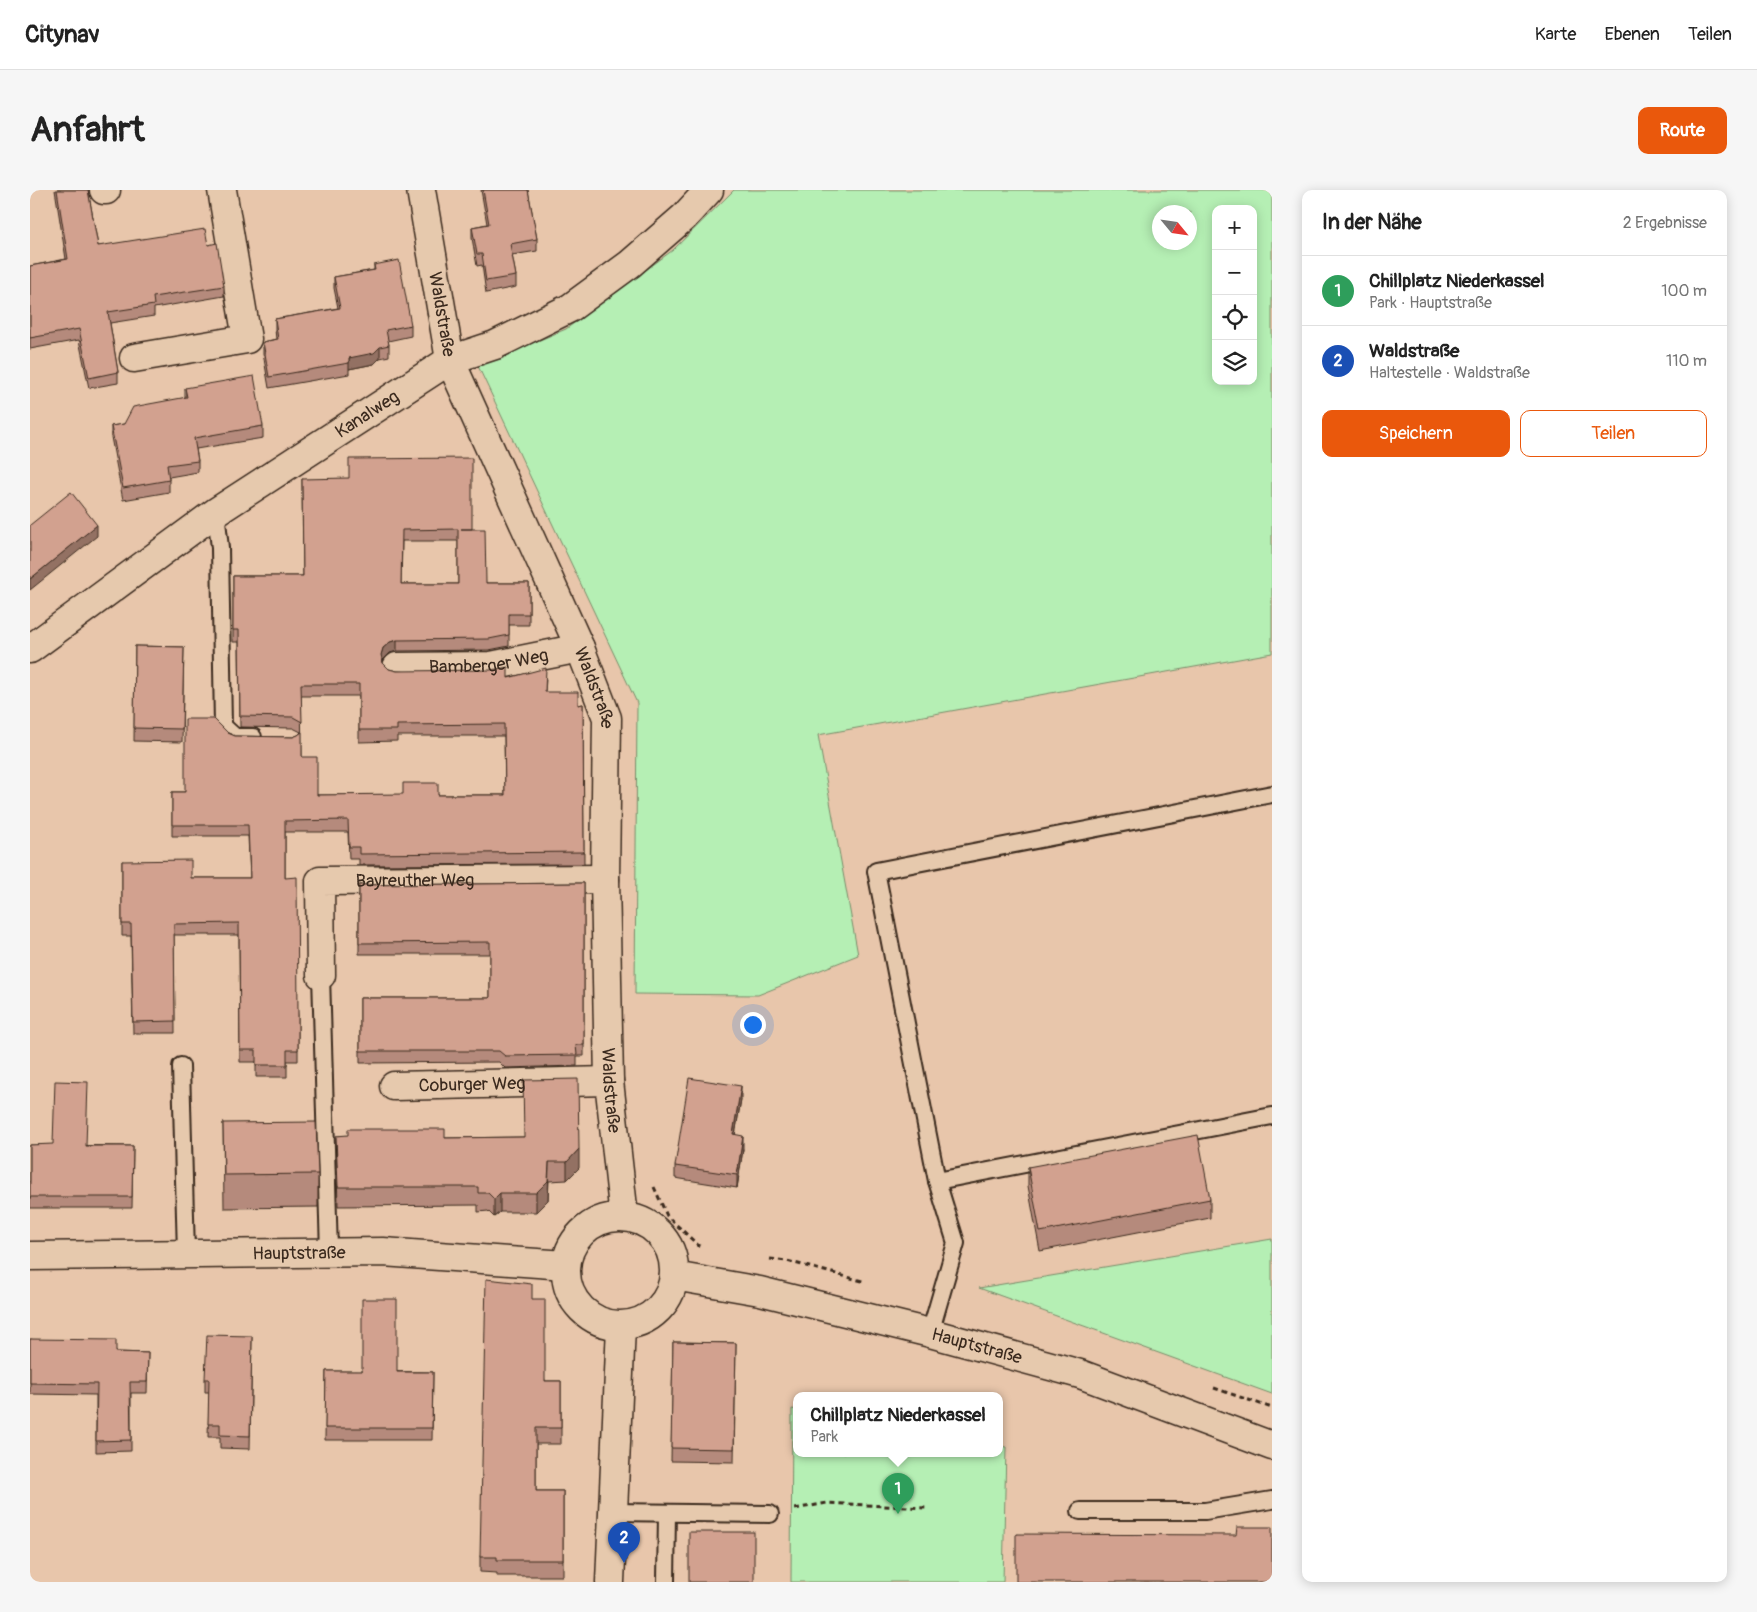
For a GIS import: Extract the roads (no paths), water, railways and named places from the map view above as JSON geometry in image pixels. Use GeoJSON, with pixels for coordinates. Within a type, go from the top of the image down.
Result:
{"type":"FeatureCollection","features":[{"type":"Feature","properties":{"kind":"street"},"geometry":{"type":"LineString","coordinates":[[134,358],[247,339],[222,190]]}},
{"type":"Feature","properties":{"kind":"street","name":"Waldstraße"},"geometry":{"type":"LineString","coordinates":[[421,190],[450,360],[580,648],[607,718],[605,879],[609,1081],[624,1217]]}},
{"type":"Feature","properties":{"kind":"street","name":"Kanalweg"},"geometry":{"type":"LineString","coordinates":[[30,649],[216,512],[450,360],[495,345],[570,308],[630,264],[684,217],[709,190]]}},
{"type":"Feature","properties":{"kind":"street","name":"Bamberger Weg"},"geometry":{"type":"LineString","coordinates":[[397,667],[490,666],[580,648]]}},
{"type":"Feature","properties":{"kind":"street","name":"Bayreuther Weg"},"geometry":{"type":"LineString","coordinates":[[321,975],[320,881],[605,879]]}},
{"type":"Feature","properties":{"kind":"street","name":"Coburger Weg"},"geometry":{"type":"LineString","coordinates":[[394,1086],[609,1081]]}},
{"type":"Feature","properties":{"kind":"street"},"geometry":{"type":"LineString","coordinates":[[624,1217],[645,1223],[662,1236],[672,1255],[674,1276],[669,1295],[657,1311],[640,1322],[621,1326],[602,1323],[586,1314],[574,1300],[567,1283],[566,1264],[572,1245],[586,1229],[603,1220],[624,1217]]}},
{"type":"Feature","properties":{"kind":"street","name":"Hauptstraße"},"geometry":{"type":"LineString","coordinates":[[30,1256],[383,1252],[566,1264]]}},
{"type":"Feature","properties":{"kind":"street","name":"Hauptstraße"},"geometry":{"type":"LineString","coordinates":[[674,1276],[760,1291],[930,1333],[1080,1374],[1272,1446]]}},
{"type":"Feature","properties":{"kind":"street"},"geometry":{"type":"LineString","coordinates":[[610,1582],[621,1326]]}},
{"type":"Feature","properties":{"kind":"lane"},"geometry":{"type":"LineString","coordinates":[[216,512],[220,548],[223,726],[235,737],[264,737]]}},
{"type":"Feature","properties":{"kind":"lane"},"geometry":{"type":"LineString","coordinates":[[930,1333],[956,1243],[937,1181],[876,871],[1272,794]]}},
{"type":"Feature","properties":{"kind":"lane"},"geometry":{"type":"LineString","coordinates":[[321,975],[328,1253]]}},
{"type":"Feature","properties":{"kind":"lane"},"geometry":{"type":"LineString","coordinates":[[181,1066],[186,1254]]}},
{"type":"Feature","properties":{"kind":"lane"},"geometry":{"type":"LineString","coordinates":[[937,1181],[1272,1116]]}},
{"type":"Feature","properties":{"kind":"lane"},"geometry":{"type":"LineString","coordinates":[[1080,1511],[1205,1511],[1272,1500]]}},
{"type":"Feature","properties":{"kind":"lane"},"geometry":{"type":"LineString","coordinates":[[612,1512],[770,1514]]}},
{"type":"Feature","properties":{"kind":"lane"},"geometry":{"type":"LineString","coordinates":[[666,1582],[667,1513]]}},
{"type":"Feature","properties":{"kind":"place","name":"Chillplatz Niederkassel"},"geometry":{"type":"Point","coordinates":[898,1514]}},
{"type":"Feature","properties":{"kind":"place","name":"Waldstraße"},"geometry":{"type":"Point","coordinates":[624,1563]}}]}
